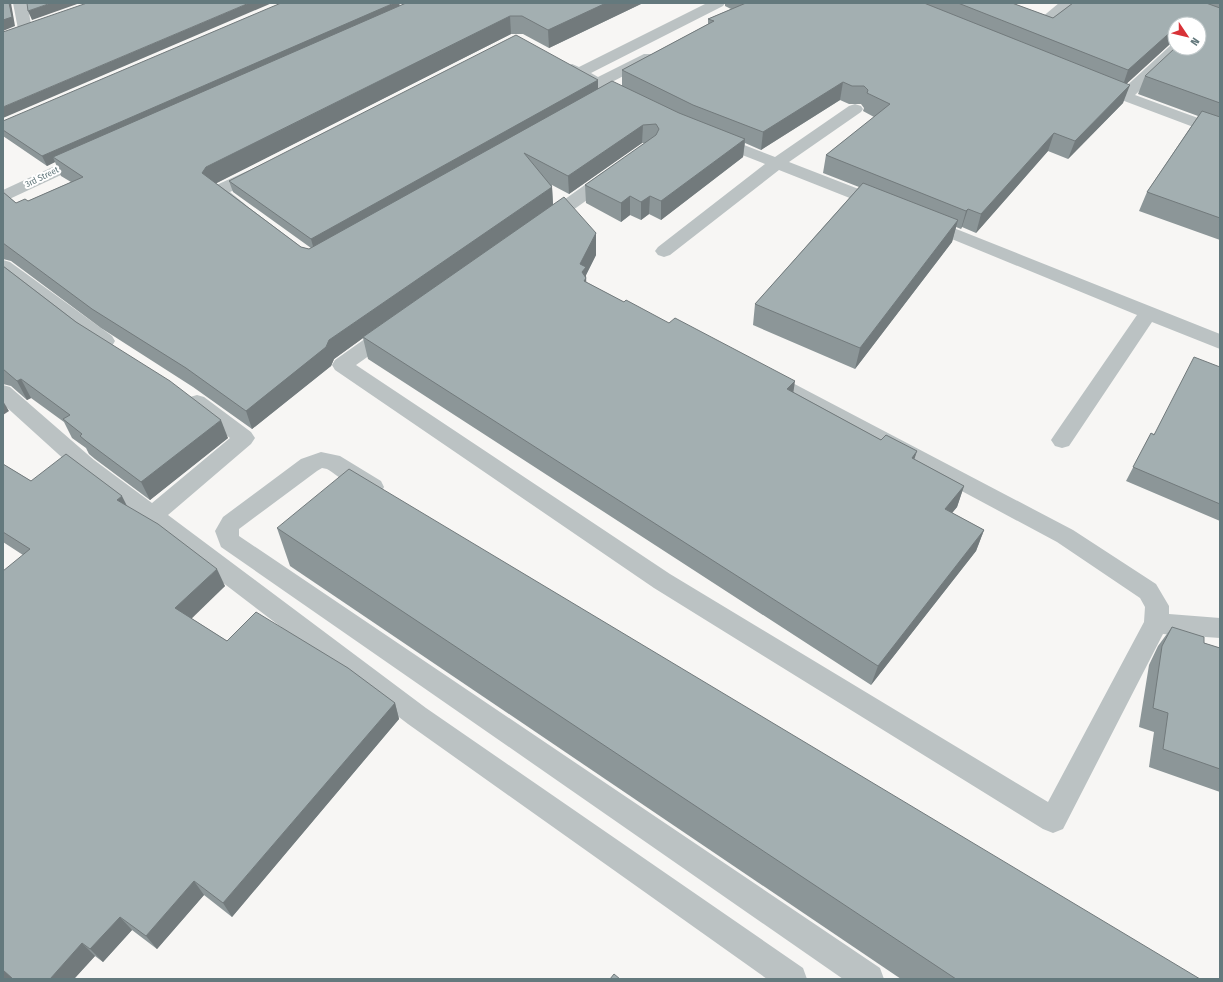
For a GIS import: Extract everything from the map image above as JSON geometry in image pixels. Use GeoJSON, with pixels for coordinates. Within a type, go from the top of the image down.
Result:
{"type":"FeatureCollection","features":[{"type":"Feature","properties":{"kind":"street"},"geometry":{"type":"LineString","coordinates":[[20,3],[24,29]]}},
{"type":"Feature","properties":{"kind":"street"},"geometry":{"type":"LineString","coordinates":[[579,73],[718,3]]}},
{"type":"Feature","properties":{"kind":"street"},"geometry":{"type":"LineString","coordinates":[[1048,18],[1068,3]]}},
{"type":"Feature","properties":{"kind":"street"},"geometry":{"type":"LineString","coordinates":[[10,34],[39,24]]}},
{"type":"Feature","properties":{"kind":"street"},"geometry":{"type":"LineString","coordinates":[[603,91],[663,50]]}},
{"type":"Feature","properties":{"kind":"street"},"geometry":{"type":"LineString","coordinates":[[1124,96],[1167,56]]}},
{"type":"Feature","properties":{"kind":"street"},"geometry":{"type":"LineString","coordinates":[[558,61],[579,73],[603,91],[645,107]]}},
{"type":"Feature","properties":{"kind":"street"},"geometry":{"type":"LineString","coordinates":[[1087,82],[1220,132]]}},
{"type":"Feature","properties":{"kind":"street"},"geometry":{"type":"LineString","coordinates":[[664,251],[777,163],[855,109]]}},
{"type":"Feature","properties":{"kind":"street"},"geometry":{"type":"LineString","coordinates":[[699,133],[901,212],[1220,342]]}},
{"type":"Feature","properties":{"kind":"street","name":"3rd Street"},"geometry":{"type":"LineString","coordinates":[[3,197],[98,151]]}},
{"type":"Feature","properties":{"kind":"street"},"geometry":{"type":"LineString","coordinates":[[250,214],[218,192],[275,162]]}},
{"type":"Feature","properties":{"kind":"street"},"geometry":{"type":"LineString","coordinates":[[532,231],[623,167]]}},
{"type":"Feature","properties":{"kind":"street"},"geometry":{"type":"LineString","coordinates":[[3,266],[93,334],[119,351]]}},
{"type":"Feature","properties":{"kind":"street"},"geometry":{"type":"LineString","coordinates":[[1062,440],[1148,313]]}},
{"type":"Feature","properties":{"kind":"street"},"geometry":{"type":"LineString","coordinates":[[408,319],[342,365],[662,581],[1053,820],[1156,623],[1157,606],[1148,591],[1065,536],[761,376]]}},
{"type":"Feature","properties":{"kind":"street"},"geometry":{"type":"LineString","coordinates":[[3,392],[86,466],[417,716],[792,979]]}},
{"type":"Feature","properties":{"kind":"street"},"geometry":{"type":"LineString","coordinates":[[152,516],[244,438],[185,393]]}},
{"type":"Feature","properties":{"kind":"street"},"geometry":{"type":"LineString","coordinates":[[394,499],[332,462],[321,460],[309,465],[231,523],[226,531],[229,541],[869,979]]}},
{"type":"Feature","properties":{"kind":"street"},"geometry":{"type":"LineString","coordinates":[[1156,623],[1220,628]]}},
{"type":"Feature","properties":{"kind":"building"},"geometry":{"type":"Polygon","coordinates":[[[3,3],[9,3],[12,17],[3,20],[3,3]]]}},
{"type":"Feature","properties":{"kind":"building"},"geometry":{"type":"Polygon","coordinates":[[[27,3],[51,3],[28,11],[27,3]]]}},
{"type":"Feature","properties":{"kind":"building"},"geometry":{"type":"Polygon","coordinates":[[[87,3],[249,3],[3,107],[3,32],[87,3]]]}},
{"type":"Feature","properties":{"kind":"building"},"geometry":{"type":"Polygon","coordinates":[[[281,3],[394,3],[42,156],[3,130],[3,121],[281,3]]]}},
{"type":"Feature","properties":{"kind":"building"},"geometry":{"type":"Polygon","coordinates":[[[406,3],[606,3],[548,30],[522,16],[510,16],[206,167],[202,173],[301,247],[309,249],[612,81],[679,113],[745,139],[661,201],[650,196],[641,202],[630,196],[621,203],[585,185],[656,135],[659,129],[656,124],[643,125],[568,176],[524,153],[552,187],[329,340],[326,347],[246,411],[186,368],[92,309],[3,243],[3,192],[16,203],[25,199],[28,201],[83,177],[53,157],[406,3]]]}},
{"type":"Feature","properties":{"kind":"building"},"geometry":{"type":"Polygon","coordinates":[[[746,3],[924,3],[1130,85],[1075,141],[1054,133],[981,214],[968,209],[966,211],[826,155],[890,104],[867,93],[868,90],[864,86],[852,86],[843,82],[763,132],[693,105],[622,70],[714,21],[708,19],[746,3]]]}},
{"type":"Feature","properties":{"kind":"building"},"geometry":{"type":"Polygon","coordinates":[[[958,3],[1012,3],[1053,18],[1073,3],[1206,3],[1220,8],[1220,103],[1145,76],[1167,55],[1207,56],[1207,16],[1167,16],[1167,35],[1128,70],[958,3]]]}},
{"type":"Feature","properties":{"kind":"building"},"geometry":{"type":"Polygon","coordinates":[[[516,35],[598,80],[311,239],[229,181],[516,35]]]}},
{"type":"Feature","properties":{"kind":"building"},"geometry":{"type":"Polygon","coordinates":[[[1202,111],[1220,117],[1220,218],[1147,192],[1202,111]]]}},
{"type":"Feature","properties":{"kind":"building"},"geometry":{"type":"Polygon","coordinates":[[[863,183],[958,220],[860,348],[755,304],[863,183]]]}},
{"type":"Feature","properties":{"kind":"building"},"geometry":{"type":"Polygon","coordinates":[[[564,197],[596,233],[580,264],[586,267],[582,272],[586,278],[584,281],[624,302],[626,300],[669,323],[675,318],[795,381],[787,389],[881,440],[886,435],[917,451],[912,458],[964,486],[945,509],[984,530],[878,666],[363,337],[564,197]]]}},
{"type":"Feature","properties":{"kind":"building"},"geometry":{"type":"Polygon","coordinates":[[[3,266],[76,322],[170,381],[221,420],[141,482],[80,436],[82,434],[63,419],[70,415],[21,379],[17,381],[3,369],[3,266]]]}},
{"type":"Feature","properties":{"kind":"building"},"geometry":{"type":"Polygon","coordinates":[[[1194,357],[1220,367],[1220,504],[1133,467],[1151,433],[1154,435],[1194,357]]]}},
{"type":"Feature","properties":{"kind":"building"},"geometry":{"type":"Polygon","coordinates":[[[66,454],[122,496],[117,500],[158,524],[217,569],[175,608],[227,641],[256,612],[348,668],[395,703],[223,903],[194,881],[146,936],[120,917],[90,949],[82,943],[50,979],[13,979],[3,970],[3,571],[30,549],[3,532],[3,464],[31,481],[66,454]]]}},
{"type":"Feature","properties":{"kind":"building"},"geometry":{"type":"Polygon","coordinates":[[[349,469],[1200,979],[956,979],[277,528],[349,469]]]}},
{"type":"Feature","properties":{"kind":"building"},"geometry":{"type":"Polygon","coordinates":[[[1172,627],[1204,637],[1204,643],[1220,648],[1220,769],[1163,749],[1168,713],[1153,708],[1162,646],[1172,627]]]}},
{"type":"Feature","properties":{"kind":"building"},"geometry":{"type":"Polygon","coordinates":[[[614,974],[620,979],[610,979],[614,974]]]}}]}
